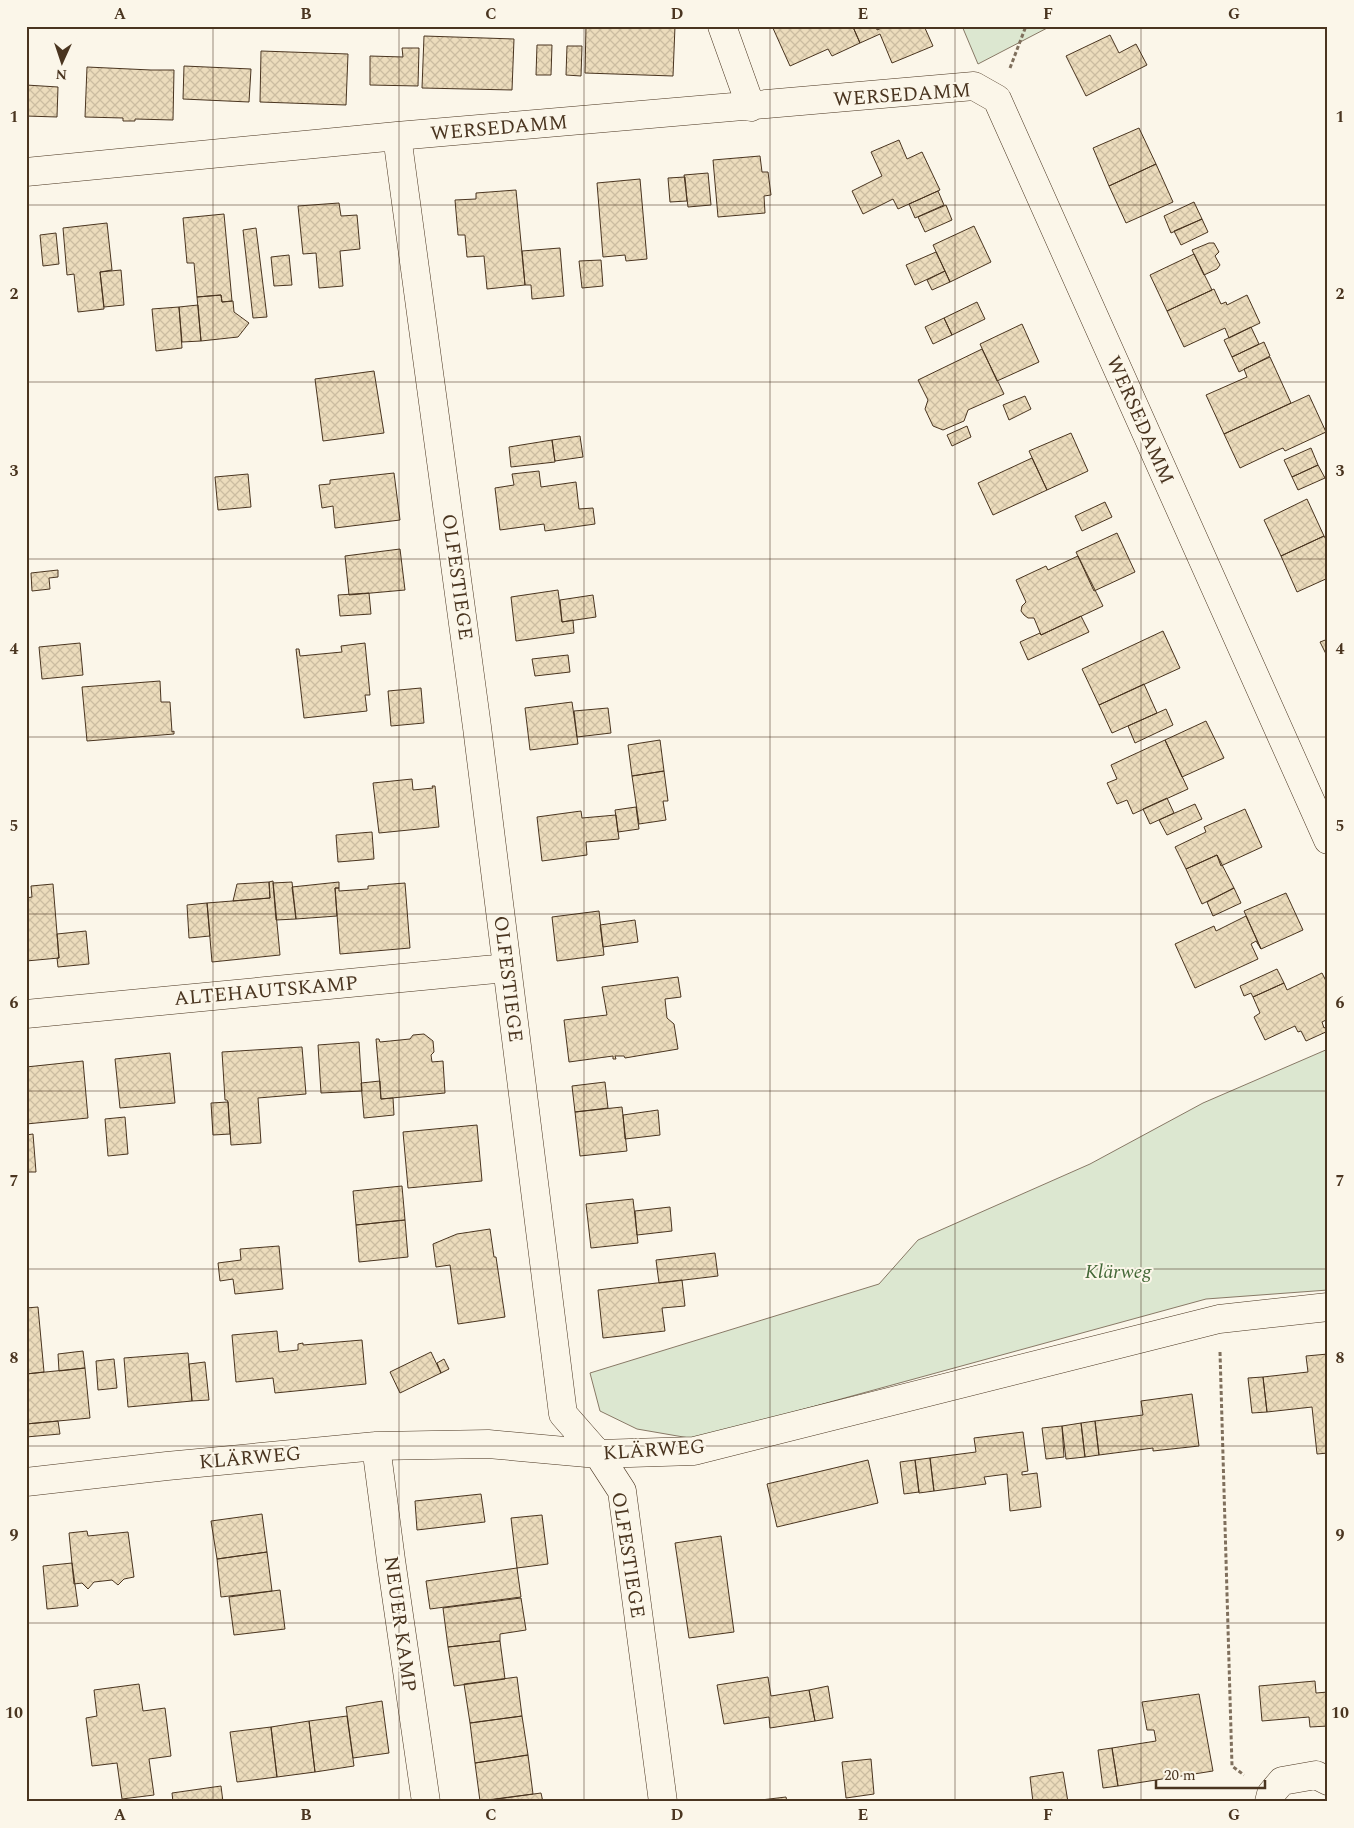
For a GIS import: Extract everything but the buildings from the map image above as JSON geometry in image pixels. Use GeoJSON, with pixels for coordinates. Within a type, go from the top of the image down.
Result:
{"type":"FeatureCollection","features":[{"type":"Feature","properties":{"kind":"street"},"geometry":{"type":"LineString","coordinates":[[722,26],[751,107]]}},
{"type":"Feature","properties":{"kind":"street","name":"WERSEDAMM"},"geometry":{"type":"LineString","coordinates":[[26,172],[397,136],[751,107],[974,86],[997,99],[1328,840]]}},
{"type":"Feature","properties":{"kind":"street","name":"OLFESTIEGE"},"geometry":{"type":"LineString","coordinates":[[397,136],[475,717],[563,1414],[598,1454],[622,1491],[662,1802]]}},
{"type":"Feature","properties":{"kind":"street","name":"ALTEHAUTSKAMP"},"geometry":{"type":"LineString","coordinates":[[26,1014],[506,968]]}},
{"type":"Feature","properties":{"kind":"street","name":"KLÄRWEG"},"geometry":{"type":"LineString","coordinates":[[26,1482],[376,1446],[488,1444],[598,1454],[694,1451],[1219,1320],[1328,1306]]}},
{"type":"Feature","properties":{"kind":"street","name":"NEUER KAMP"},"geometry":{"type":"LineString","coordinates":[[376,1446],[426,1802]]}},
{"type":"Feature","properties":{"kind":"street"},"geometry":{"type":"LineString","coordinates":[[1270,1798],[1282,1781],[1316,1775],[1328,1781]]}},
{"type":"Feature","properties":{"kind":"path"},"geometry":{"type":"LineString","coordinates":[[1020,45],[1026,26]]}},
{"type":"Feature","properties":{"kind":"path"},"geometry":{"type":"LineString","coordinates":[[1219,1320],[1232,1766],[1270,1798]]}},
{"type":"Feature","properties":{"kind":"green space"},"geometry":{"type":"Polygon","coordinates":[[[962,26],[1051,26],[978,64],[962,26]]]}},
{"type":"Feature","properties":{"kind":"green space","name":"Klärweg"},"geometry":{"type":"Polygon","coordinates":[[[1328,1049],[1328,1290],[1206,1299],[695,1439],[637,1429],[600,1411],[590,1373],[879,1284],[918,1240],[1090,1164],[1203,1103],[1328,1049]]]}}]}
